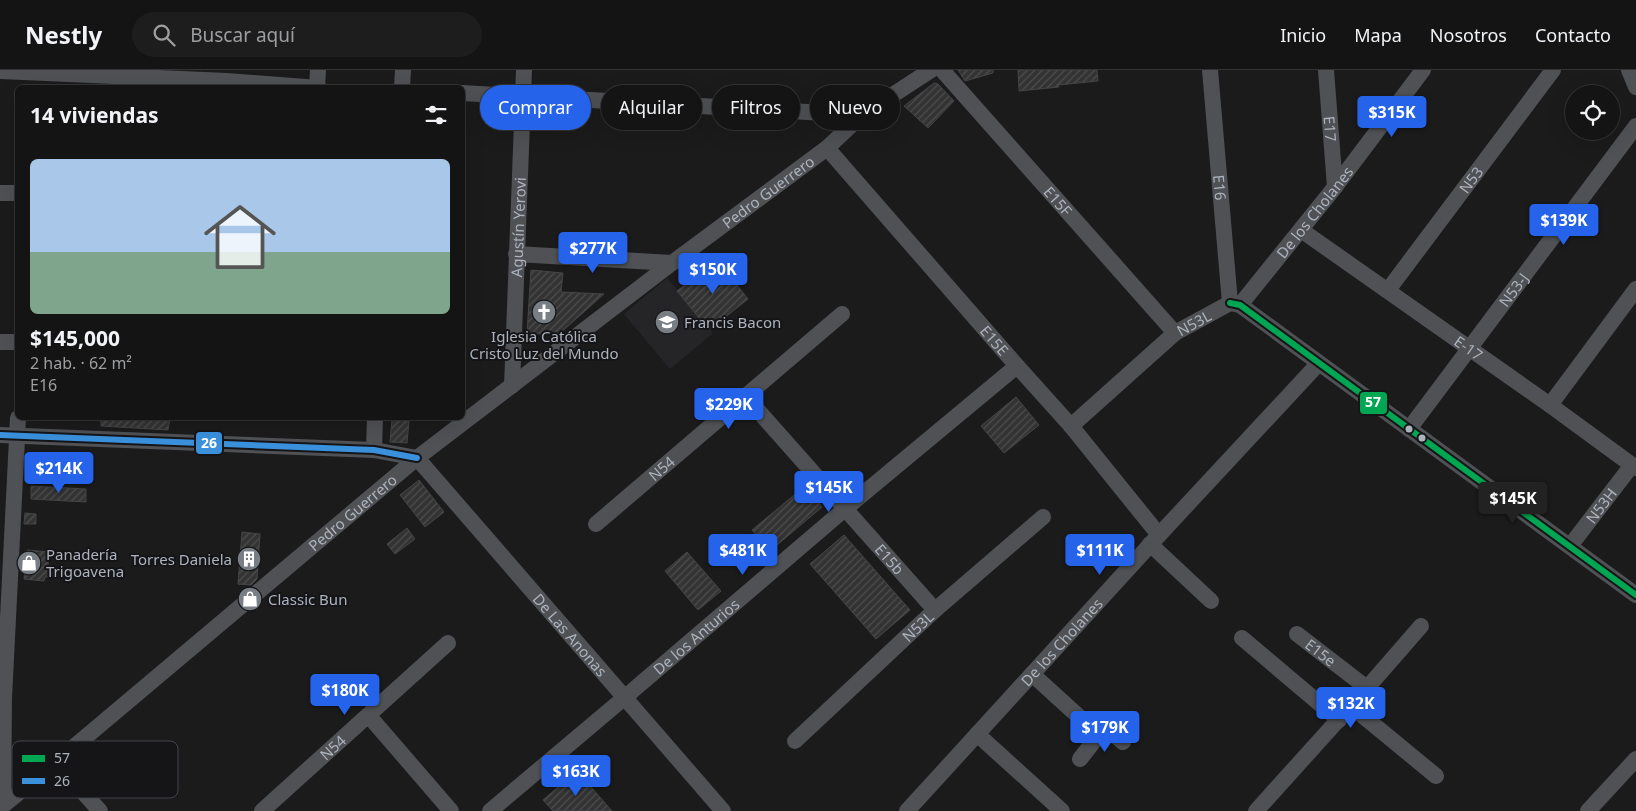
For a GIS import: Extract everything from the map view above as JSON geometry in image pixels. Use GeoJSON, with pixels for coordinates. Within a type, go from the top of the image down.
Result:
{"type":"FeatureCollection","features":[{"type":"Feature","properties":{"kind":"street"},"geometry":{"type":"LineString","coordinates":[[318,70],[318,85]]}},
{"type":"Feature","properties":{"kind":"street"},"geometry":{"type":"LineString","coordinates":[[402,85],[403,70]]}},
{"type":"Feature","properties":{"kind":"street","name":"Agustín Yerovi"},"geometry":{"type":"LineString","coordinates":[[523,85],[524,70]]}},
{"type":"Feature","properties":{"kind":"street","name":"Pedro Guerrero"},"geometry":{"type":"LineString","coordinates":[[900,85],[911,76],[931,70]]}},
{"type":"Feature","properties":{"kind":"street","name":"E15F"},"geometry":{"type":"LineString","coordinates":[[942,70],[1175,333]]}},
{"type":"Feature","properties":{"kind":"street","name":"E16"},"geometry":{"type":"LineString","coordinates":[[1210,70],[1235,304]]}},
{"type":"Feature","properties":{"kind":"street","name":"E17"},"geometry":{"type":"LineString","coordinates":[[1326,70],[1335,187]]}},
{"type":"Feature","properties":{"kind":"street","name":"De los Cholanes"},"geometry":{"type":"LineString","coordinates":[[1235,304],[1301,230],[1424,70]]}},
{"type":"Feature","properties":{"kind":"street","name":"N53"},"geometry":{"type":"LineString","coordinates":[[1388,290],[1553,70]]}},
{"type":"Feature","properties":{"kind":"street"},"geometry":{"type":"LineString","coordinates":[[1629,70],[1636,87]]}},
{"type":"Feature","properties":{"kind":"street"},"geometry":{"type":"LineString","coordinates":[[0,71],[31,77],[240,76],[286,85]]}},
{"type":"Feature","properties":{"kind":"street"},"geometry":{"type":"LineString","coordinates":[[465,94],[480,95]]}},
{"type":"Feature","properties":{"kind":"street"},"geometry":{"type":"LineString","coordinates":[[591,100],[810,112]]}},
{"type":"Feature","properties":{"kind":"street","name":"N53-J"},"geometry":{"type":"LineString","coordinates":[[1408,429],[1636,126]]}},
{"type":"Feature","properties":{"kind":"street","name":"Agustín Yerovi"},"geometry":{"type":"LineString","coordinates":[[512,386],[521,130]]}},
{"type":"Feature","properties":{"kind":"street","name":"Pedro Guerrero"},"geometry":{"type":"LineString","coordinates":[[81,741],[416,458],[672,263],[827,148],[846,130]]}},
{"type":"Feature","properties":{"kind":"street","name":"E15E"},"geometry":{"type":"LineString","coordinates":[[827,148],[1016,366],[1071,426],[1154,539],[1211,600]]}},
{"type":"Feature","properties":{"kind":"street"},"geometry":{"type":"LineString","coordinates":[[0,193],[15,193]]}},
{"type":"Feature","properties":{"kind":"street","name":"E-17"},"geometry":{"type":"LineString","coordinates":[[1301,230],[1634,466]]}},
{"type":"Feature","properties":{"kind":"street"},"geometry":{"type":"LineString","coordinates":[[516,254],[672,263]]}},
{"type":"Feature","properties":{"kind":"street"},"geometry":{"type":"LineString","coordinates":[[1550,405],[1636,290]]}},
{"type":"Feature","properties":{"kind":"street"},"geometry":{"type":"LineString","coordinates":[[1235,304],[1636,595]]}},
{"type":"Feature","properties":{"kind":"street","name":"N53L"},"geometry":{"type":"LineString","coordinates":[[1071,426],[1175,333],[1235,304]]}},
{"type":"Feature","properties":{"kind":"street","name":"N54"},"geometry":{"type":"LineString","coordinates":[[596,524],[842,314]]}},
{"type":"Feature","properties":{"kind":"street"},"geometry":{"type":"LineString","coordinates":[[0,342],[15,342]]}},
{"type":"Feature","properties":{"kind":"street","name":"De los Cholanes"},"geometry":{"type":"LineString","coordinates":[[907,811],[1154,539],[1318,363]]}},
{"type":"Feature","properties":{"kind":"street","name":"De los Anturios"},"geometry":{"type":"LineString","coordinates":[[490,811],[1016,366]]}},
{"type":"Feature","properties":{"kind":"street","name":"E15b"},"geometry":{"type":"LineString","coordinates":[[745,396],[935,610]]}},
{"type":"Feature","properties":{"kind":"street"},"geometry":{"type":"LineString","coordinates":[[2,806],[2,698],[18,420]]}},
{"type":"Feature","properties":{"kind":"street"},"geometry":{"type":"LineString","coordinates":[[374,450],[375,420]]}},
{"type":"Feature","properties":{"kind":"street"},"geometry":{"type":"LineString","coordinates":[[0,435],[374,450],[416,458]]}},
{"type":"Feature","properties":{"kind":"street","name":"De Las Anonas"},"geometry":{"type":"LineString","coordinates":[[416,458],[723,811]]}},
{"type":"Feature","properties":{"kind":"street","name":"N53H"},"geometry":{"type":"LineString","coordinates":[[1570,546],[1634,466]]}},
{"type":"Feature","properties":{"kind":"street","name":"N53L"},"geometry":{"type":"LineString","coordinates":[[795,741],[935,610],[1043,517]]}},
{"type":"Feature","properties":{"kind":"street"},"geometry":{"type":"LineString","coordinates":[[1256,811],[1421,626]]}},
{"type":"Feature","properties":{"kind":"street","name":"E15e"},"geometry":{"type":"LineString","coordinates":[[1297,634],[1367,688]]}},
{"type":"Feature","properties":{"kind":"street"},"geometry":{"type":"LineString","coordinates":[[1242,638],[1339,720]]}},
{"type":"Feature","properties":{"kind":"street","name":"N54"},"geometry":{"type":"LineString","coordinates":[[262,811],[448,643]]}},
{"type":"Feature","properties":{"kind":"street"},"geometry":{"type":"LineString","coordinates":[[1032,674],[1099,735]]}},
{"type":"Feature","properties":{"kind":"street"},"geometry":{"type":"LineString","coordinates":[[1351,706],[1436,776]]}},
{"type":"Feature","properties":{"kind":"street"},"geometry":{"type":"LineString","coordinates":[[369,716],[451,811]]}},
{"type":"Feature","properties":{"kind":"street"},"geometry":{"type":"LineString","coordinates":[[1080,759],[1105,727],[1123,742]]}},
{"type":"Feature","properties":{"kind":"street"},"geometry":{"type":"LineString","coordinates":[[977,734],[1062,811]]}},
{"type":"Feature","properties":{"kind":"street"},"geometry":{"type":"LineString","coordinates":[[1588,811],[1636,760]]}},
{"type":"Feature","properties":{"kind":"street","name":"Pedro Guerrero"},"geometry":{"type":"LineString","coordinates":[[2,806],[12,798]]}},
{"type":"Feature","properties":{"kind":"street"},"geometry":{"type":"LineString","coordinates":[[88,798],[100,811]]}},
{"type":"Feature","properties":{"kind":"shaded area","name":"Francis Bacon"},"geometry":{"type":"Polygon","coordinates":[[[667,278],[713,333],[670,369],[624,314],[667,278]]]}},
{"type":"Feature","properties":{"kind":"building"},"geometry":{"type":"Polygon","coordinates":[[[958,70],[993,70],[993,73],[965,81],[958,70]]]}},
{"type":"Feature","properties":{"kind":"building"},"geometry":{"type":"Polygon","coordinates":[[[1018,70],[1097,70],[1098,81],[1019,91],[1018,70]]]}},
{"type":"Feature","properties":{"kind":"building"},"geometry":{"type":"Polygon","coordinates":[[[934,83],[938,84],[954,101],[928,128],[904,106],[934,83]]]}},
{"type":"Feature","properties":{"kind":"building"},"geometry":{"type":"Polygon","coordinates":[[[717,260],[748,299],[709,330],[677,291],[717,260]]]}},
{"type":"Feature","properties":{"kind":"building","name":"Iglesia Católica Cristo Luz del Mundo"},"geometry":{"type":"Polygon","coordinates":[[[531,270],[563,273],[561,292],[604,294],[558,335],[527,333],[531,270]]]}},
{"type":"Feature","properties":{"kind":"building"},"geometry":{"type":"Polygon","coordinates":[[[1016,397],[1039,425],[1004,453],[981,426],[1016,397]]]}},
{"type":"Feature","properties":{"kind":"building"},"geometry":{"type":"Polygon","coordinates":[[[101,420],[170,420],[168,430],[101,426],[101,420]]]}},
{"type":"Feature","properties":{"kind":"building"},"geometry":{"type":"Polygon","coordinates":[[[392,420],[409,421],[407,443],[390,442],[392,420]]]}},
{"type":"Feature","properties":{"kind":"building"},"geometry":{"type":"Polygon","coordinates":[[[419,480],[444,512],[425,527],[400,495],[419,480]]]}},
{"type":"Feature","properties":{"kind":"building"},"geometry":{"type":"Polygon","coordinates":[[[31,486],[86,489],[86,502],[31,499],[31,486]]]}},
{"type":"Feature","properties":{"kind":"building"},"geometry":{"type":"Polygon","coordinates":[[[805,486],[822,507],[770,551],[752,530],[805,486]]]}},
{"type":"Feature","properties":{"kind":"building"},"geometry":{"type":"Polygon","coordinates":[[[25,513],[36,514],[36,524],[24,524],[25,513]]]}},
{"type":"Feature","properties":{"kind":"building"},"geometry":{"type":"Polygon","coordinates":[[[407,528],[415,539],[395,554],[387,544],[407,528]]]}},
{"type":"Feature","properties":{"kind":"building","name":"Torres Daniela"},"geometry":{"type":"Polygon","coordinates":[[[242,532],[260,534],[257,579],[251,585],[238,584],[242,532]]]}},
{"type":"Feature","properties":{"kind":"building"},"geometry":{"type":"Polygon","coordinates":[[[844,535],[910,610],[876,639],[810,564],[844,535]]]}},
{"type":"Feature","properties":{"kind":"building"},"geometry":{"type":"Polygon","coordinates":[[[27,550],[49,552],[48,565],[53,568],[52,577],[45,577],[44,581],[24,579],[27,550]]]}},
{"type":"Feature","properties":{"kind":"building"},"geometry":{"type":"Polygon","coordinates":[[[687,552],[721,591],[698,610],[665,571],[687,552]]]}},
{"type":"Feature","properties":{"kind":"building"},"geometry":{"type":"Polygon","coordinates":[[[577,771],[612,811],[553,811],[543,800],[577,771]]]}},
{"type":"Feature","properties":{"kind":"transit line","name":"57"},"geometry":{"type":"LineString","coordinates":[[1230,303],[1240,305],[1636,595]]}},
{"type":"Feature","properties":{"kind":"transit line","name":"26"},"geometry":{"type":"LineString","coordinates":[[0,435],[374,450],[417,458]]}},
{"type":"Feature","properties":{"kind":"place","name":"Iglesia Católica Cristo Luz del Mundo"},"geometry":{"type":"Point","coordinates":[544,312]}},
{"type":"Feature","properties":{"kind":"place","name":"Francis Bacon"},"geometry":{"type":"Point","coordinates":[667,322]}},
{"type":"Feature","properties":{"kind":"place","name":"Torres Daniela"},"geometry":{"type":"Point","coordinates":[249,559]}},
{"type":"Feature","properties":{"kind":"place","name":"Panadería Trigoavena"},"geometry":{"type":"Point","coordinates":[29,563]}},
{"type":"Feature","properties":{"kind":"place","name":"Classic Bun"},"geometry":{"type":"Point","coordinates":[250,599]}}]}
